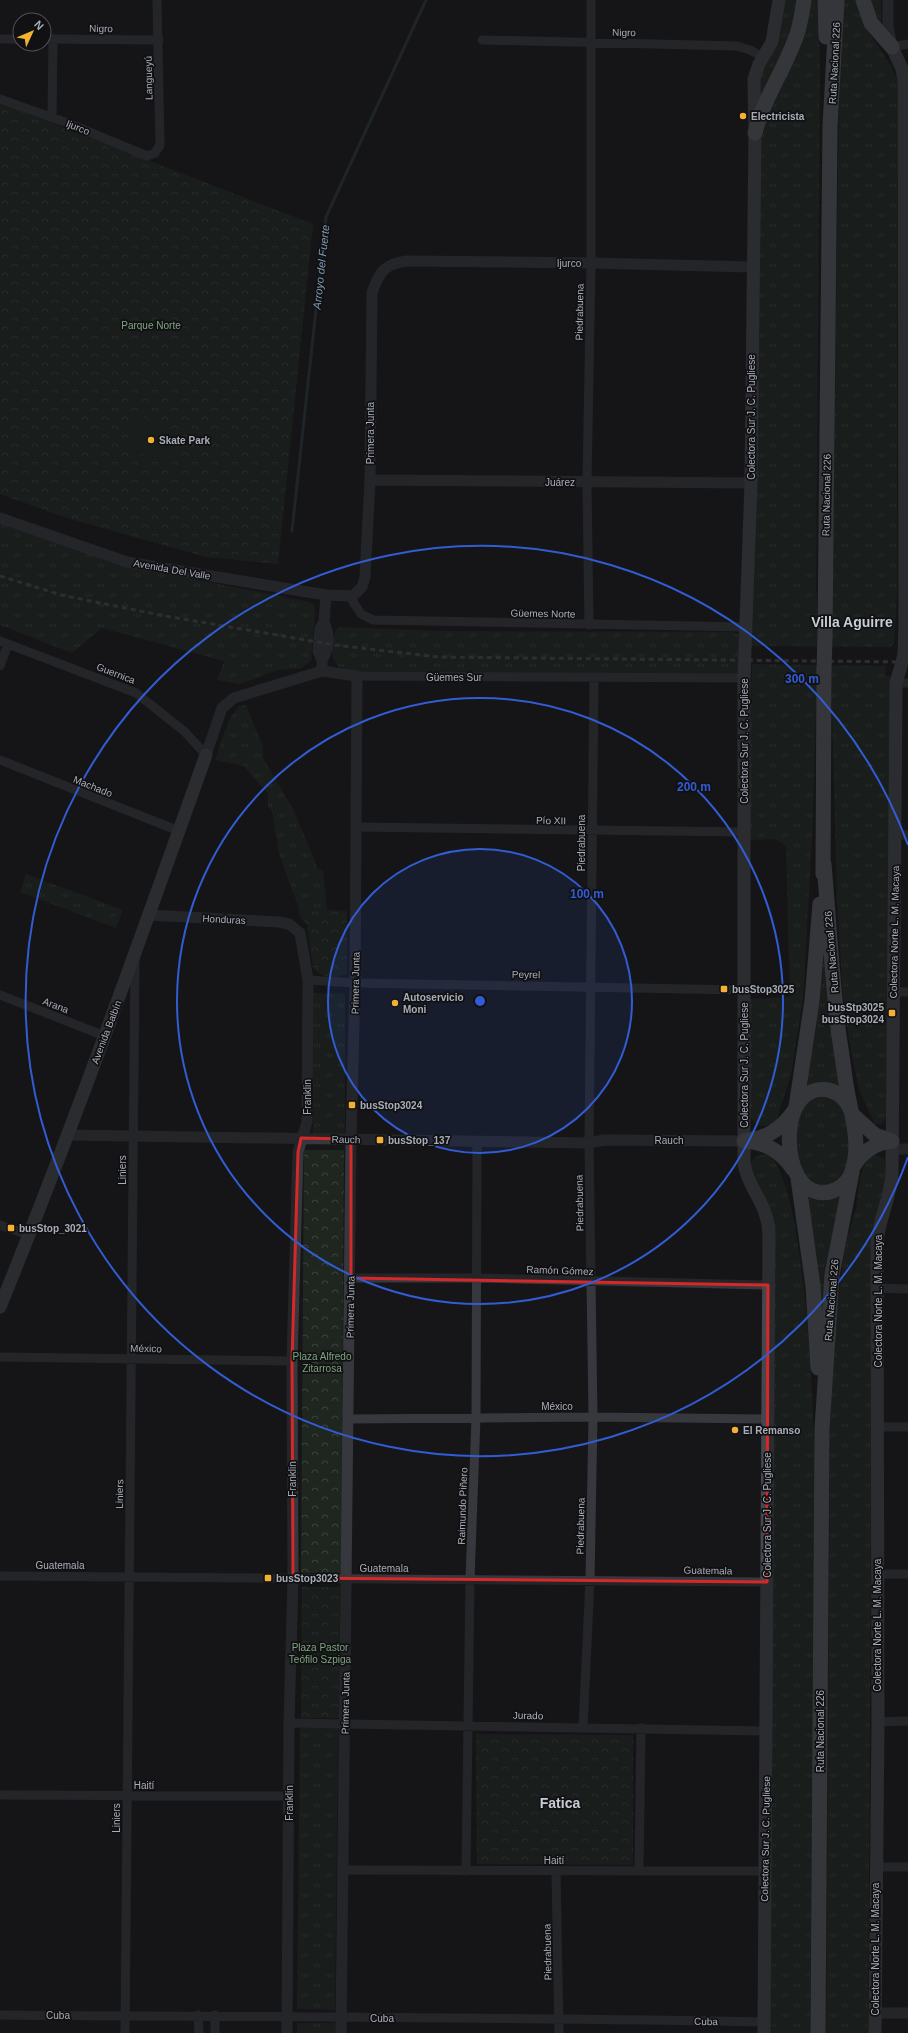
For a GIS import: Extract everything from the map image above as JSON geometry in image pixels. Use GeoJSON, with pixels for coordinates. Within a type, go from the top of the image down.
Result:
{"type":"FeatureCollection","features":[{"type":"Feature","properties":{"kind":"highway"},"geometry":{"type":"LineString","coordinates":[[755,133],[764,105],[794,44],[800,25],[804,0]]}},
{"type":"Feature","properties":{"kind":"highway","name":"Ruta Nacional 226"},"geometry":{"type":"LineString","coordinates":[[825,0],[830,126]]}},
{"type":"Feature","properties":{"kind":"highway","name":"Ruta Nacional 226"},"geometry":{"type":"LineString","coordinates":[[818,2033],[822,1429],[832,1275],[856,1141],[836,1011],[824,864],[824,669],[830,126],[837,0]]}},
{"type":"Feature","properties":{"kind":"highway"},"geometry":{"type":"LineString","coordinates":[[863,0],[871,23],[892,47]]}},
{"type":"Feature","properties":{"kind":"highway","name":"Ruta Nacional 226"},"geometry":{"type":"LineString","coordinates":[[822,1429],[813,1286],[797,1176],[790,1142],[791,1122],[795,1109],[812,1001],[824,864]]}},
{"type":"Feature","properties":{"kind":"highway","name":"Ruta Nacional 226"},"geometry":{"type":"LineString","coordinates":[[795,1109],[803,1098],[813,1091],[827,1089],[841,1096],[851,1112]]}},
{"type":"Feature","properties":{"kind":"highway"},"geometry":{"type":"LineString","coordinates":[[744,1141],[754,1140],[768,1135],[784,1122],[795,1109]]}},
{"type":"Feature","properties":{"kind":"highway"},"geometry":{"type":"LineString","coordinates":[[851,1112],[876,1135],[892,1145]]}},
{"type":"Feature","properties":{"kind":"highway"},"geometry":{"type":"LineString","coordinates":[[744,1141],[768,1146],[783,1156],[797,1176],[813,1191],[824,1193],[839,1188],[847,1180],[859,1158],[870,1148],[880,1144],[892,1145]]}},
{"type":"Feature","properties":{"kind":"main road","name":"Colectora Sur J. C. Pugliese"},"geometry":{"type":"LineString","coordinates":[[764,2027],[769,1225],[763,1204],[745,1172],[744,678],[751,483],[752,267],[755,133],[754,86],[756,72],[772,42],[779,0]]}},
{"type":"Feature","properties":{"kind":"main road","name":"Colectora Norte L. M. Macaya"},"geometry":{"type":"LineString","coordinates":[[876,2033],[875,1867],[878,1722],[878,1231],[891,1187],[892,992],[902,835],[902,683],[906,627],[907,483],[904,80],[902,68],[892,47]]}},
{"type":"Feature","properties":{"kind":"main road","name":"Avenida Balbín"},"geometry":{"type":"LineString","coordinates":[[0,1307],[105,1036],[206,755]]}},
{"type":"Feature","properties":{"kind":"street","name":"Langueyú"},"geometry":{"type":"LineString","coordinates":[[155,153],[160,145],[157,0]]}},
{"type":"Feature","properties":{"kind":"street","name":"Piedrabuena"},"geometry":{"type":"LineString","coordinates":[[589,625],[587,482],[591,263],[591,0]]}},
{"type":"Feature","properties":{"kind":"street","name":"Colectora Norte L. M. Macaya"},"geometry":{"type":"LineString","coordinates":[[888,0],[888,27],[892,47]]}},
{"type":"Feature","properties":{"kind":"street"},"geometry":{"type":"LineString","coordinates":[[0,39],[12,39]]}},
{"type":"Feature","properties":{"kind":"street","name":"Nigro"},"geometry":{"type":"LineString","coordinates":[[52,39],[159,40]]}},
{"type":"Feature","properties":{"kind":"street","name":"Nigro"},"geometry":{"type":"LineString","coordinates":[[482,40],[737,46],[750,50],[763,57]]}},
{"type":"Feature","properties":{"kind":"street"},"geometry":{"type":"LineString","coordinates":[[892,47],[908,44]]}},
{"type":"Feature","properties":{"kind":"street"},"geometry":{"type":"LineString","coordinates":[[49,52],[52,118]]}},
{"type":"Feature","properties":{"kind":"street","name":"Ijurco"},"geometry":{"type":"LineString","coordinates":[[0,99],[147,156],[155,153]]}},
{"type":"Feature","properties":{"kind":"street","name":"Ijurco"},"geometry":{"type":"LineString","coordinates":[[387,267],[406,261],[591,263],[752,267]]}},
{"type":"Feature","properties":{"kind":"street","name":"Primera Junta"},"geometry":{"type":"LineString","coordinates":[[350,597],[360,590],[365,577],[370,480],[372,298],[378,278],[387,267]]}},
{"type":"Feature","properties":{"kind":"street","name":"Juárez"},"geometry":{"type":"LineString","coordinates":[[370,480],[751,483]]}},
{"type":"Feature","properties":{"kind":"street","name":"Avenida Del Valle"},"geometry":{"type":"LineString","coordinates":[[0,518],[127,562],[326,595],[350,597]]}},
{"type":"Feature","properties":{"kind":"street"},"geometry":{"type":"LineString","coordinates":[[322,665],[327,652],[329,634],[324,622],[326,595]]}},
{"type":"Feature","properties":{"kind":"street","name":"Güemes Norte"},"geometry":{"type":"LineString","coordinates":[[350,597],[361,614],[374,620],[746,627]]}},
{"type":"Feature","properties":{"kind":"street"},"geometry":{"type":"LineString","coordinates":[[0,666],[4,643]]}},
{"type":"Feature","properties":{"kind":"street","name":"Guernica"},"geometry":{"type":"LineString","coordinates":[[4,643],[136,693],[184,731],[206,755]]}},
{"type":"Feature","properties":{"kind":"street","name":"Güemes Sur"},"geometry":{"type":"LineString","coordinates":[[206,755],[218,717],[228,701],[322,665],[357,676],[744,678]]}},
{"type":"Feature","properties":{"kind":"street","name":"Primera Junta"},"geometry":{"type":"LineString","coordinates":[[341,2033],[351,1278],[351,1139],[357,827],[357,676]]}},
{"type":"Feature","properties":{"kind":"street","name":"Piedrabuena"},"geometry":{"type":"LineString","coordinates":[[583,1727],[590,1580],[594,1417],[589,1143],[592,985],[594,678]]}},
{"type":"Feature","properties":{"kind":"street","name":"Machado"},"geometry":{"type":"LineString","coordinates":[[0,760],[179,831]]}},
{"type":"Feature","properties":{"kind":"street","name":"Pío XII"},"geometry":{"type":"LineString","coordinates":[[357,827],[745,832]]}},
{"type":"Feature","properties":{"kind":"street","name":"Honduras"},"geometry":{"type":"LineString","coordinates":[[149,915],[279,922],[289,924],[297,929]]}},
{"type":"Feature","properties":{"kind":"street","name":"Franklin"},"geometry":{"type":"LineString","coordinates":[[287,2033],[289,1723],[293,1578],[292,1361],[298,1152],[307,1122],[308,980],[301,938],[297,929]]}},
{"type":"Feature","properties":{"kind":"street","name":"Liniers"},"geometry":{"type":"LineString","coordinates":[[125,2033],[135,955]]}},
{"type":"Feature","properties":{"kind":"street","name":"Peyrel"},"geometry":{"type":"LineString","coordinates":[[308,980],[355,983],[592,985],[744,990]]}},
{"type":"Feature","properties":{"kind":"street"},"geometry":{"type":"LineString","coordinates":[[892,992],[908,992]]}},
{"type":"Feature","properties":{"kind":"street","name":"Arana"},"geometry":{"type":"LineString","coordinates":[[0,995],[105,1036]]}},
{"type":"Feature","properties":{"kind":"street","name":"Rauch"},"geometry":{"type":"LineString","coordinates":[[67,1135],[589,1143],[604,1140],[744,1141]]}},
{"type":"Feature","properties":{"kind":"street","name":"Raimundo Piñero"},"geometry":{"type":"LineString","coordinates":[[466,1871],[470,1580],[476,1418],[477,1141]]}},
{"type":"Feature","properties":{"kind":"street"},"geometry":{"type":"LineString","coordinates":[[892,1145],[908,1149]]}},
{"type":"Feature","properties":{"kind":"street"},"geometry":{"type":"LineString","coordinates":[[0,1224],[29,1235]]}},
{"type":"Feature","properties":{"kind":"street","name":"Ramón Gómez"},"geometry":{"type":"LineString","coordinates":[[351,1278],[477,1278],[592,1282],[768,1285]]}},
{"type":"Feature","properties":{"kind":"street"},"geometry":{"type":"LineString","coordinates":[[878,1288],[908,1289]]}},
{"type":"Feature","properties":{"kind":"street","name":"México"},"geometry":{"type":"LineString","coordinates":[[0,1357],[292,1361]]}},
{"type":"Feature","properties":{"kind":"street","name":"México"},"geometry":{"type":"LineString","coordinates":[[348,1419],[594,1417],[767,1419]]}},
{"type":"Feature","properties":{"kind":"street"},"geometry":{"type":"LineString","coordinates":[[877,1427],[908,1427]]}},
{"type":"Feature","properties":{"kind":"street"},"geometry":{"type":"LineString","coordinates":[[877,1574],[908,1574]]}},
{"type":"Feature","properties":{"kind":"street","name":"Guatemala"},"geometry":{"type":"LineString","coordinates":[[0,1576],[767,1582]]}},
{"type":"Feature","properties":{"kind":"street"},"geometry":{"type":"LineString","coordinates":[[878,1722],[908,1721]]}},
{"type":"Feature","properties":{"kind":"street","name":"Jurado"},"geometry":{"type":"LineString","coordinates":[[289,1723],[766,1730]]}},
{"type":"Feature","properties":{"kind":"street"},"geometry":{"type":"LineString","coordinates":[[639,1871],[641,1728]]}},
{"type":"Feature","properties":{"kind":"street","name":"Haití"},"geometry":{"type":"LineString","coordinates":[[0,1795],[289,1796]]}},
{"type":"Feature","properties":{"kind":"street"},"geometry":{"type":"LineString","coordinates":[[875,1867],[908,1867]]}},
{"type":"Feature","properties":{"kind":"street","name":"Haití"},"geometry":{"type":"LineString","coordinates":[[343,1870],[765,1871]]}},
{"type":"Feature","properties":{"kind":"street","name":"Piedrabuena"},"geometry":{"type":"LineString","coordinates":[[556,1871],[559,2033]]}},
{"type":"Feature","properties":{"kind":"street"},"geometry":{"type":"LineString","coordinates":[[876,2013],[908,2013]]}},
{"type":"Feature","properties":{"kind":"street","name":"Cuba"},"geometry":{"type":"LineString","coordinates":[[0,2015],[559,2018],[764,2027]]}},
{"type":"Feature","properties":{"kind":"street"},"geometry":{"type":"LineString","coordinates":[[198,2015],[199,2033]]}},
{"type":"Feature","properties":{"kind":"street"},"geometry":{"type":"LineString","coordinates":[[215,2015],[215,2033]]}},
{"type":"Feature","properties":{"kind":"highlighted area"},"geometry":{"type":"Polygon","coordinates":[[[301,1138],[351,1139],[351,1278],[768,1285],[767,1582],[293,1578],[292,1361],[298,1152],[301,1138]]]}},
{"type":"Feature","properties":{"kind":"green space"},"geometry":{"type":"Polygon","coordinates":[[[785,0],[798,0],[794,21],[770,77],[759,96],[760,80],[766,64],[779,44],[785,0]]]}},
{"type":"Feature","properties":{"kind":"green space"},"geometry":{"type":"Polygon","coordinates":[[[808,0],[817,0],[820,67],[816,586],[818,637],[832,637],[839,95],[844,0],[857,0],[867,30],[891,66],[897,79],[897,596],[894,643],[891,647],[751,646],[759,163],[761,135],[808,0]]]}},
{"type":"Feature","properties":{"kind":"green space"},"geometry":{"type":"Polygon","coordinates":[[[869,0],[881,0],[881,23],[877,24],[869,0]]]}},
{"type":"Feature","properties":{"kind":"green space","name":"Parque Norte"},"geometry":{"type":"Polygon","coordinates":[[[0,103],[313,224],[278,564],[206,557],[67,518],[0,494],[0,103]]]}},
{"type":"Feature","properties":{"kind":"green space","name":"Skate Park"},"geometry":{"type":"Polygon","coordinates":[[[138,415],[178,434],[164,464],[124,445],[138,415]]]}},
{"type":"Feature","properties":{"kind":"green space"},"geometry":{"type":"Polygon","coordinates":[[[0,522],[118,564],[309,602],[314,605],[315,612],[311,660],[302,668],[278,670],[240,684],[217,680],[224,661],[102,628],[72,653],[0,625],[0,522]]]}},
{"type":"Feature","properties":{"kind":"green space"},"geometry":{"type":"Polygon","coordinates":[[[338,627],[445,631],[732,632],[739,634],[743,642],[739,673],[733,674],[358,671],[339,667],[334,658],[332,652],[332,642],[338,627]]]}},
{"type":"Feature","properties":{"kind":"green space"},"geometry":{"type":"Polygon","coordinates":[[[752,664],[886,666],[885,675],[892,676],[886,1117],[882,1124],[875,1124],[859,1089],[849,1040],[843,995],[837,903],[831,669],[817,669],[813,821],[803,1000],[791,1074],[776,1122],[761,1126],[755,1123],[750,1116],[750,999],[790,997],[786,848],[780,841],[770,839],[749,840],[752,664]]]}},
{"type":"Feature","properties":{"kind":"green space"},"geometry":{"type":"Polygon","coordinates":[[[246,705],[263,747],[263,758],[294,811],[318,869],[323,870],[327,910],[299,908],[279,854],[272,811],[268,806],[268,794],[244,766],[215,760],[229,720],[239,706],[246,705]]]}},
{"type":"Feature","properties":{"kind":"green space"},"geometry":{"type":"Polygon","coordinates":[[[26,874],[123,910],[116,928],[20,892],[26,874]]]}},
{"type":"Feature","properties":{"kind":"green space"},"geometry":{"type":"Polygon","coordinates":[[[299,908],[347,911],[347,973],[334,977],[320,974],[313,968],[307,925],[299,915],[299,908]]]}},
{"type":"Feature","properties":{"kind":"green space"},"geometry":{"type":"Polygon","coordinates":[[[824,927],[843,1089],[828,1083],[802,1088],[824,927]]]}},
{"type":"Feature","properties":{"kind":"green space"},"geometry":{"type":"Polygon","coordinates":[[[313,993],[345,994],[345,1135],[313,1135],[313,993]]]}},
{"type":"Feature","properties":{"kind":"green space"},"geometry":{"type":"Polygon","coordinates":[[[825,1095],[844,1107],[848,1152],[842,1173],[836,1181],[822,1185],[811,1182],[801,1169],[797,1159],[796,1140],[798,1120],[805,1104],[810,1099],[825,1095]]]}},
{"type":"Feature","properties":{"kind":"green space","name":"Plaza Alfredo Zitarrosa"},"geometry":{"type":"Polygon","coordinates":[[[304,1150],[344,1150],[341,1573],[301,1573],[304,1150]]]}},
{"type":"Feature","properties":{"kind":"green space"},"geometry":{"type":"Polygon","coordinates":[[[767,1154],[780,1172],[791,1207],[806,1306],[813,1411],[815,1453],[815,1548],[810,2033],[768,2033],[774,1241],[749,1164],[756,1156],[767,1154]]]}},
{"type":"Feature","properties":{"kind":"green space"},"geometry":{"type":"Polygon","coordinates":[[[875,1155],[884,1159],[886,1178],[883,1198],[873,1236],[868,2033],[826,2033],[830,1429],[835,1330],[843,1262],[846,1244],[856,1209],[860,1178],[865,1163],[869,1158],[875,1155]]]}},
{"type":"Feature","properties":{"kind":"green space"},"geometry":{"type":"Polygon","coordinates":[[[845,1192],[821,1352],[807,1195],[845,1192]]]}},
{"type":"Feature","properties":{"kind":"green space","name":"Plaza Pastor Teófilo Szpiga"},"geometry":{"type":"Polygon","coordinates":[[[302,1587],[340,1587],[339,1718],[301,1718],[302,1587]]]}},
{"type":"Feature","properties":{"kind":"green space"},"geometry":{"type":"Polygon","coordinates":[[[300,1728],[338,1728],[335,2010],[297,2009],[300,1728]]]}},
{"type":"Feature","properties":{"kind":"green space"},"geometry":{"type":"Polygon","coordinates":[[[476,1734],[633,1735],[633,1865],[477,1864],[476,1734]]]}},
{"type":"Feature","properties":{"kind":"green space"},"geometry":{"type":"Polygon","coordinates":[[[297,2023],[336,2023],[336,2033],[297,2033],[297,2023]]]}},
{"type":"Feature","properties":{"kind":"waterway","name":"Arroyo del Fuerte"},"geometry":{"type":"LineString","coordinates":[[292,531],[326,217],[426,0]]}},
{"type":"Feature","properties":{"kind":"railway"},"geometry":{"type":"LineString","coordinates":[[0,576],[61,595],[160,615],[335,645],[438,657],[908,662]]}},
{"type":"Feature","properties":{"kind":"place","name":"Electricista"},"geometry":{"type":"Point","coordinates":[743,116]}},
{"type":"Feature","properties":{"kind":"place","name":"Skate Park"},"geometry":{"type":"Point","coordinates":[151,440]}},
{"type":"Feature","properties":{"kind":"place","name":"busStop3025"},"geometry":{"type":"Point","coordinates":[724,989]}},
{"type":"Feature","properties":{"kind":"place","name":"Autoservicio Moni"},"geometry":{"type":"Point","coordinates":[395,1003]}},
{"type":"Feature","properties":{"kind":"place","name":"busStp3025 busStop3024"},"geometry":{"type":"Point","coordinates":[892,1013]}},
{"type":"Feature","properties":{"kind":"place","name":"busStop3024"},"geometry":{"type":"Point","coordinates":[352,1105]}},
{"type":"Feature","properties":{"kind":"place","name":"busStop_137"},"geometry":{"type":"Point","coordinates":[380,1140]}},
{"type":"Feature","properties":{"kind":"place","name":"busStop_3021"},"geometry":{"type":"Point","coordinates":[11,1228]}},
{"type":"Feature","properties":{"kind":"place","name":"El Remanso"},"geometry":{"type":"Point","coordinates":[735,1430]}},
{"type":"Feature","properties":{"kind":"place","name":"busStop3023"},"geometry":{"type":"Point","coordinates":[268,1578]}},
{"type":"Feature","properties":{"kind":"district","name":"Villa Aguirre"},"geometry":{"type":"Point","coordinates":[852,622]}},
{"type":"Feature","properties":{"kind":"district","name":"Fatica"},"geometry":{"type":"Point","coordinates":[560,1803]}}]}
